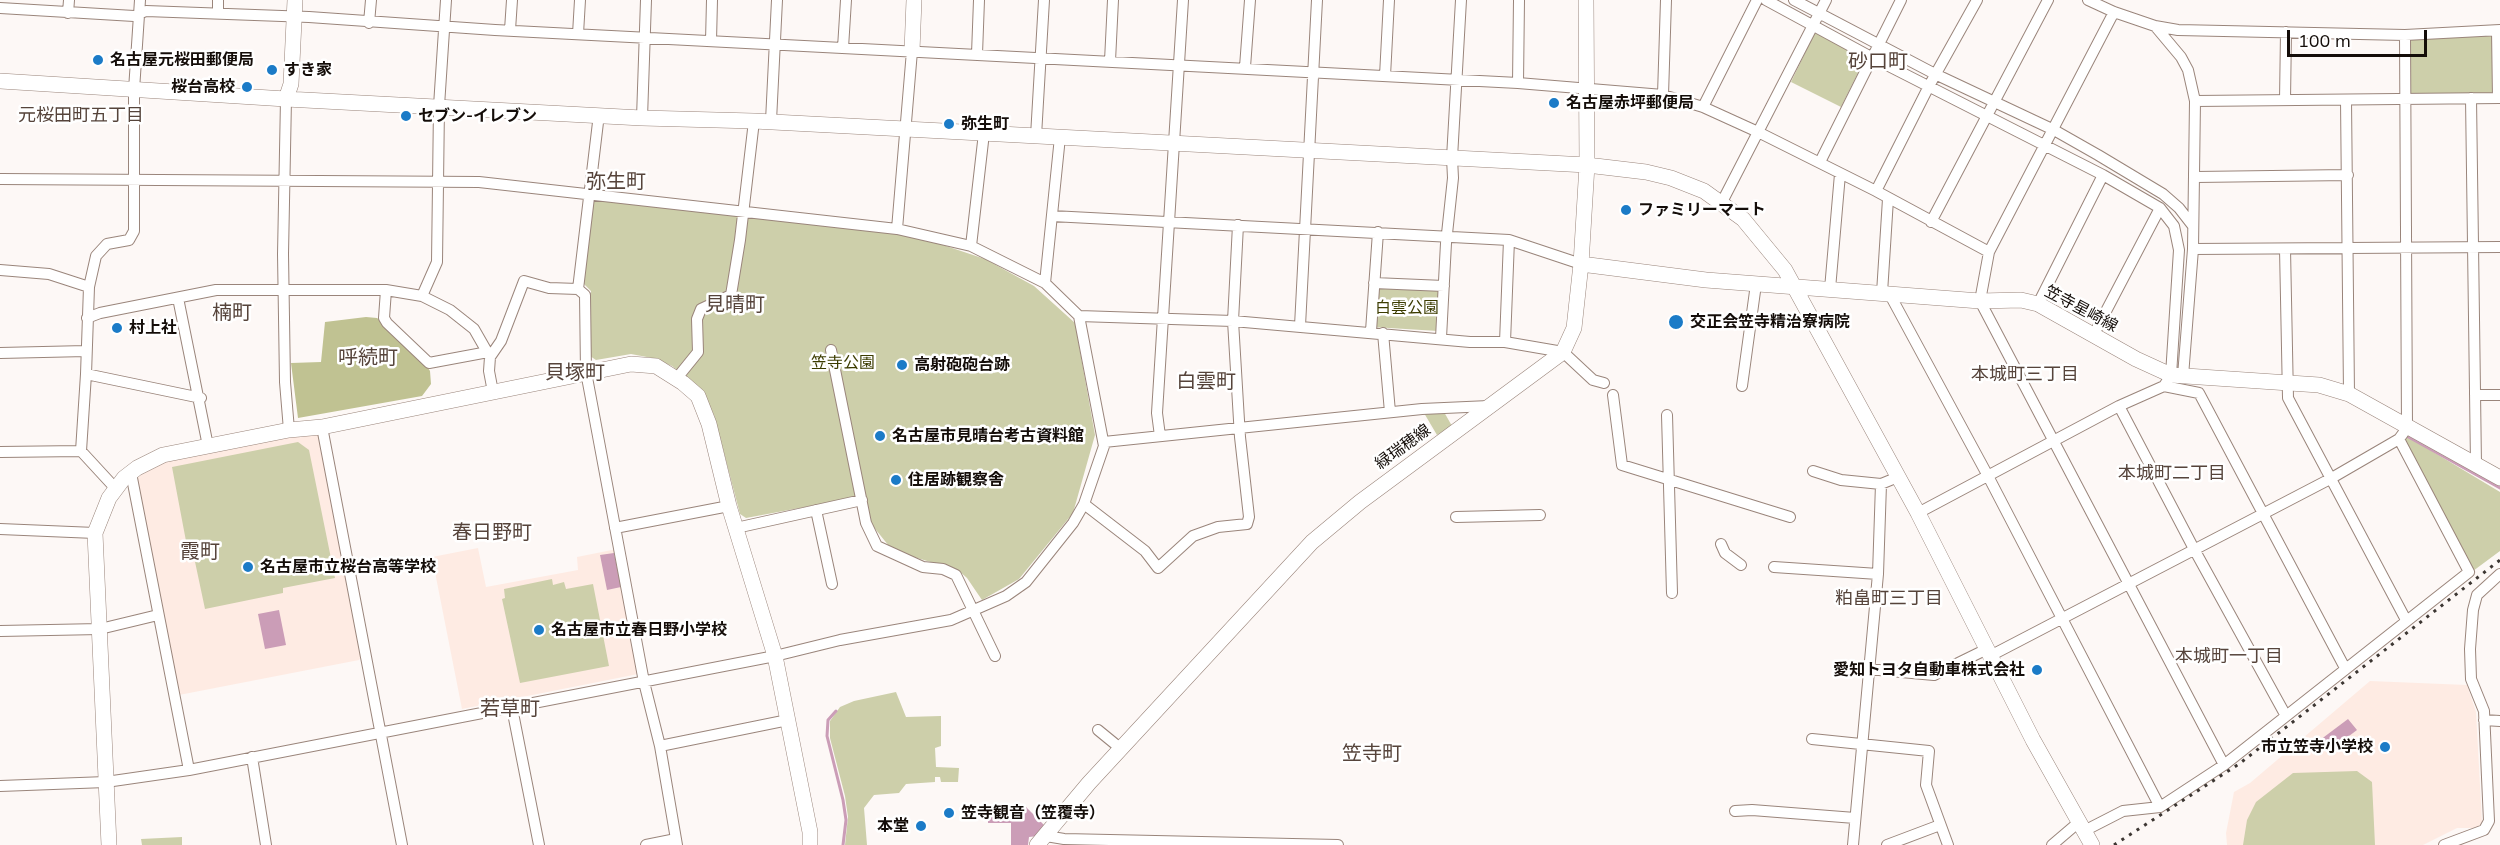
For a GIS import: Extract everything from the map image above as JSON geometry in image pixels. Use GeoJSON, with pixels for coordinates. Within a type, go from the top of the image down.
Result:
{"type":"FeatureCollection","features":[{"type":"Feature","properties":{"kind":"street"},"geometry":{"type":"LineString","coordinates":[[1,0],[0,7],[68,13],[134,16],[146,11],[294,16],[369,23],[1245,67],[1586,87],[1663,95],[1703,107],[1758,132],[1876,191],[1989,252]]}},
{"type":"Feature","properties":{"kind":"street"},"geometry":{"type":"LineString","coordinates":[[68,13],[69,0]]}},
{"type":"Feature","properties":{"kind":"street"},"geometry":{"type":"LineString","coordinates":[[116,489],[81,451],[87,318],[89,287],[96,256],[107,244],[129,240],[134,231],[134,90],[140,0]]}},
{"type":"Feature","properties":{"kind":"street"},"geometry":{"type":"LineString","coordinates":[[218,0],[218,14]]}},
{"type":"Feature","properties":{"kind":"street"},"geometry":{"type":"LineString","coordinates":[[289,430],[285,382],[283,254],[286,99],[291,84],[295,0]]}},
{"type":"Feature","properties":{"kind":"street"},"geometry":{"type":"LineString","coordinates":[[369,23],[371,0]]}},
{"type":"Feature","properties":{"kind":"street"},"geometry":{"type":"LineString","coordinates":[[422,296],[437,262],[439,106],[446,0]]}},
{"type":"Feature","properties":{"kind":"street"},"geometry":{"type":"LineString","coordinates":[[510,30],[512,0]]}},
{"type":"Feature","properties":{"kind":"street"},"geometry":{"type":"LineString","coordinates":[[578,34],[580,0]]}},
{"type":"Feature","properties":{"kind":"street"},"geometry":{"type":"LineString","coordinates":[[642,118],[646,0]]}},
{"type":"Feature","properties":{"kind":"street"},"geometry":{"type":"LineString","coordinates":[[711,41],[712,0]]}},
{"type":"Feature","properties":{"kind":"street"},"geometry":{"type":"LineString","coordinates":[[771,121],[777,0]]}},
{"type":"Feature","properties":{"kind":"street"},"geometry":{"type":"LineString","coordinates":[[843,48],[846,0]]}},
{"type":"Feature","properties":{"kind":"street"},"geometry":{"type":"LineString","coordinates":[[897,229],[907,129],[914,0]]}},
{"type":"Feature","properties":{"kind":"street"},"geometry":{"type":"LineString","coordinates":[[977,54],[979,0]]}},
{"type":"Feature","properties":{"kind":"street"},"geometry":{"type":"LineString","coordinates":[[1036,136],[1044,0]]}},
{"type":"Feature","properties":{"kind":"street"},"geometry":{"type":"LineString","coordinates":[[1110,61],[1113,0]]}},
{"type":"Feature","properties":{"kind":"street"},"geometry":{"type":"LineString","coordinates":[[1160,436],[1157,413],[1183,0]]}},
{"type":"Feature","properties":{"kind":"street"},"geometry":{"type":"LineString","coordinates":[[1245,67],[1250,0]]}},
{"type":"Feature","properties":{"kind":"street"},"geometry":{"type":"LineString","coordinates":[[1300,326],[1317,0]]}},
{"type":"Feature","properties":{"kind":"street"},"geometry":{"type":"LineString","coordinates":[[1385,76],[1389,0]]}},
{"type":"Feature","properties":{"kind":"street"},"geometry":{"type":"LineString","coordinates":[[1442,338],[1447,236],[1453,178],[1452,158],[1461,0]]}},
{"type":"Feature","properties":{"kind":"street"},"geometry":{"type":"LineString","coordinates":[[1518,83],[1519,0]]}},
{"type":"Feature","properties":{"kind":"street"},"geometry":{"type":"LineString","coordinates":[[1563,352],[1574,328],[1581,264],[1587,165],[1586,0]]}},
{"type":"Feature","properties":{"kind":"street"},"geometry":{"type":"LineString","coordinates":[[1663,95],[1666,0]]}},
{"type":"Feature","properties":{"kind":"street"},"geometry":{"type":"LineString","coordinates":[[1703,107],[1756,0]]}},
{"type":"Feature","properties":{"kind":"street"},"geometry":{"type":"LineString","coordinates":[[1766,0],[1871,57],[2103,175],[2160,208],[2174,226],[2179,250],[2172,379]]}},
{"type":"Feature","properties":{"kind":"street"},"geometry":{"type":"LineString","coordinates":[[1794,0],[1994,104],[2054,130],[2163,194],[2179,208],[2193,226]]}},
{"type":"Feature","properties":{"kind":"street"},"geometry":{"type":"LineString","coordinates":[[1722,202],[1826,0]]}},
{"type":"Feature","properties":{"kind":"street"},"geometry":{"type":"LineString","coordinates":[[1820,162],[1901,0]]}},
{"type":"Feature","properties":{"kind":"street"},"geometry":{"type":"LineString","coordinates":[[1876,191],[1935,74],[1977,0]]}},
{"type":"Feature","properties":{"kind":"street"},"geometry":{"type":"LineString","coordinates":[[1931,222],[2048,0]]}},
{"type":"Feature","properties":{"kind":"street"},"geometry":{"type":"LineString","coordinates":[[2088,0],[2155,26],[2178,30],[2405,34],[2499,31],[2499,98],[2195,101]]}},
{"type":"Feature","properties":{"kind":"street"},"geometry":{"type":"LineString","coordinates":[[2114,12],[1989,252],[1980,301],[2224,765]]}},
{"type":"Feature","properties":{"kind":"street"},"geometry":{"type":"LineString","coordinates":[[2155,26],[2188,70],[2195,101],[2196,177],[2193,249],[2172,379]]}},
{"type":"Feature","properties":{"kind":"street"},"geometry":{"type":"LineString","coordinates":[[2285,100],[2286,32]]}},
{"type":"Feature","properties":{"kind":"street"},"geometry":{"type":"LineString","coordinates":[[2052,845],[2082,826],[2123,811],[2160,807],[2224,765],[2469,572],[2403,434],[2406,248],[2405,34]]}},
{"type":"Feature","properties":{"kind":"street"},"geometry":{"type":"LineString","coordinates":[[0,81],[642,118],[754,120],[1587,165],[1646,172],[1671,178],[1704,191],[1743,219],[1767,246],[1794,287],[1918,513],[2033,740],[2092,845]]}},
{"type":"Feature","properties":{"kind":"street"},"geometry":{"type":"LineString","coordinates":[[2471,98],[2475,247],[2476,465]]}},
{"type":"Feature","properties":{"kind":"street"},"geometry":{"type":"LineString","coordinates":[[2346,100],[2349,394]]}},
{"type":"Feature","properties":{"kind":"street"},"geometry":{"type":"LineString","coordinates":[[578,289],[599,114]]}},
{"type":"Feature","properties":{"kind":"street"},"geometry":{"type":"LineString","coordinates":[[677,378],[698,352],[697,319],[701,309],[731,295],[744,212],[754,120]]}},
{"type":"Feature","properties":{"kind":"street"},"geometry":{"type":"LineString","coordinates":[[971,246],[984,133]]}},
{"type":"Feature","properties":{"kind":"street"},"geometry":{"type":"LineString","coordinates":[[1045,284],[1060,137]]}},
{"type":"Feature","properties":{"kind":"street"},"geometry":{"type":"LineString","coordinates":[[1830,289],[1840,174]]}},
{"type":"Feature","properties":{"kind":"street"},"geometry":{"type":"LineString","coordinates":[[2038,304],[2103,175]]}},
{"type":"Feature","properties":{"kind":"street"},"geometry":{"type":"LineString","coordinates":[[2196,177],[2348,175]]}},
{"type":"Feature","properties":{"kind":"street"},"geometry":{"type":"LineString","coordinates":[[0,179],[479,182],[897,229],[971,246],[1045,284],[1079,316],[1104,442],[1084,504],[1073,523],[1026,582],[1006,596],[951,620],[840,640],[776,656],[189,770],[106,782],[0,786]]}},
{"type":"Feature","properties":{"kind":"street"},"geometry":{"type":"LineString","coordinates":[[1888,199],[1885,293],[1988,476],[2160,807]]}},
{"type":"Feature","properties":{"kind":"street"},"geometry":{"type":"LineString","coordinates":[[2093,336],[2160,208]]}},
{"type":"Feature","properties":{"kind":"street"},"geometry":{"type":"LineString","coordinates":[[1052,216],[1509,240],[1581,264]]}},
{"type":"Feature","properties":{"kind":"street"},"geometry":{"type":"LineString","coordinates":[[1084,504],[1145,551],[1158,568],[1193,536],[1218,527],[1247,524],[1249,517],[1233,321],[1239,225]]}},
{"type":"Feature","properties":{"kind":"street"},"geometry":{"type":"LineString","coordinates":[[1371,332],[1378,232]]}},
{"type":"Feature","properties":{"kind":"street"},"geometry":{"type":"LineString","coordinates":[[1505,342],[1509,240]]}},
{"type":"Feature","properties":{"kind":"street"},"geometry":{"type":"LineString","coordinates":[[2193,249],[2500,246]]}},
{"type":"Feature","properties":{"kind":"street"},"geometry":{"type":"LineString","coordinates":[[2285,249],[2288,398],[2406,620]]}},
{"type":"Feature","properties":{"kind":"street","name":"笠寺星崎線"},"geometry":{"type":"LineString","coordinates":[[1581,264],[1756,284],[1980,301],[2021,300],[2038,304],[2172,379],[2287,382],[2319,386],[2349,394],[2403,434],[2476,465],[2500,478]]}},
{"type":"Feature","properties":{"kind":"street"},"geometry":{"type":"LineString","coordinates":[[0,270],[49,274],[89,287]]}},
{"type":"Feature","properties":{"kind":"street"},"geometry":{"type":"LineString","coordinates":[[386,290],[384,318],[429,363],[489,355],[501,341],[524,281],[549,288],[578,289],[585,295],[586,372],[644,682],[660,746],[676,842],[646,845]]}},
{"type":"Feature","properties":{"kind":"street"},"geometry":{"type":"LineString","coordinates":[[1374,283],[1444,286]]}},
{"type":"Feature","properties":{"kind":"street"},"geometry":{"type":"LineString","coordinates":[[1742,386],[1756,284]]}},
{"type":"Feature","properties":{"kind":"street"},"geometry":{"type":"LineString","coordinates":[[87,318],[100,313],[216,290],[386,290],[422,296],[450,310],[474,329],[489,355],[493,392]]}},
{"type":"Feature","properties":{"kind":"street"},"geometry":{"type":"LineString","coordinates":[[178,298],[201,398],[208,446]]}},
{"type":"Feature","properties":{"kind":"street"},"geometry":{"type":"LineString","coordinates":[[1079,316],[1233,321],[1470,342],[1505,342],[1563,352],[1593,380],[1605,383]]}},
{"type":"Feature","properties":{"kind":"street"},"geometry":{"type":"LineString","coordinates":[[1383,333],[1390,412]]}},
{"type":"Feature","properties":{"kind":"street"},"geometry":{"type":"LineString","coordinates":[[831,350],[866,523],[877,546],[923,567],[943,569],[956,575],[995,656]]}},
{"type":"Feature","properties":{"kind":"street"},"geometry":{"type":"LineString","coordinates":[[0,353],[86,351]]}},
{"type":"Feature","properties":{"kind":"street","name":"緑瑞穂線"},"geometry":{"type":"LineString","coordinates":[[1041,840],[1120,748],[1312,542],[1360,502],[1563,352]]}},
{"type":"Feature","properties":{"kind":"street"},"geometry":{"type":"LineString","coordinates":[[109,845],[96,533],[109,498],[131,473],[146,462],[164,455],[289,430],[322,427],[631,364],[656,366],[677,378],[698,396],[709,424],[729,506],[776,656],[810,832],[810,845]]}},
{"type":"Feature","properties":{"kind":"street"},"geometry":{"type":"LineString","coordinates":[[86,374],[201,398]]}},
{"type":"Feature","properties":{"kind":"street"},"geometry":{"type":"LineString","coordinates":[[1918,513],[2172,379]]}},
{"type":"Feature","properties":{"kind":"street"},"geometry":{"type":"LineString","coordinates":[[2172,379],[2199,393],[2345,668]]}},
{"type":"Feature","properties":{"kind":"street"},"geometry":{"type":"LineString","coordinates":[[1613,395],[1622,465],[1790,517]]}},
{"type":"Feature","properties":{"kind":"street"},"geometry":{"type":"LineString","coordinates":[[2475,395],[2500,395]]}},
{"type":"Feature","properties":{"kind":"street"},"geometry":{"type":"LineString","coordinates":[[1104,442],[1390,412],[1491,406]]}},
{"type":"Feature","properties":{"kind":"street"},"geometry":{"type":"LineString","coordinates":[[2119,406],[2286,716]]}},
{"type":"Feature","properties":{"kind":"street"},"geometry":{"type":"LineString","coordinates":[[1667,415],[1672,593]]}},
{"type":"Feature","properties":{"kind":"street"},"geometry":{"type":"LineString","coordinates":[[322,427],[402,845]]}},
{"type":"Feature","properties":{"kind":"street"},"geometry":{"type":"LineString","coordinates":[[1868,669],[1934,675],[2063,620],[2330,479],[2403,434]]}},
{"type":"Feature","properties":{"kind":"street"},"geometry":{"type":"LineString","coordinates":[[0,452],[81,451]]}},
{"type":"Feature","properties":{"kind":"street"},"geometry":{"type":"LineString","coordinates":[[1813,471],[1841,480],[1881,484],[1898,477]]}},
{"type":"Feature","properties":{"kind":"street"},"geometry":{"type":"LineString","coordinates":[[131,473],[189,770]]}},
{"type":"Feature","properties":{"kind":"street"},"geometry":{"type":"LineString","coordinates":[[1853,845],[1878,574],[1881,484]]}},
{"type":"Feature","properties":{"kind":"street"},"geometry":{"type":"LineString","coordinates":[[736,528],[862,500]]}},
{"type":"Feature","properties":{"kind":"street"},"geometry":{"type":"LineString","coordinates":[[615,528],[729,506]]}},
{"type":"Feature","properties":{"kind":"street"},"geometry":{"type":"LineString","coordinates":[[816,510],[832,584]]}},
{"type":"Feature","properties":{"kind":"street"},"geometry":{"type":"LineString","coordinates":[[1456,517],[1540,515]]}},
{"type":"Feature","properties":{"kind":"street"},"geometry":{"type":"LineString","coordinates":[[0,529],[96,533]]}},
{"type":"Feature","properties":{"kind":"street"},"geometry":{"type":"LineString","coordinates":[[1721,544],[1725,553],[1741,565]]}},
{"type":"Feature","properties":{"kind":"street"},"geometry":{"type":"LineString","coordinates":[[1774,567],[1878,574]]}},
{"type":"Feature","properties":{"kind":"street"},"geometry":{"type":"LineString","coordinates":[[2444,845],[2484,830],[2488,821],[2484,711],[2471,679],[2470,648],[2473,610],[2477,595],[2500,573]]}},
{"type":"Feature","properties":{"kind":"street"},"geometry":{"type":"LineString","coordinates":[[0,631],[100,629],[158,615]]}},
{"type":"Feature","properties":{"kind":"street"},"geometry":{"type":"LineString","coordinates":[[512,708],[539,845]]}},
{"type":"Feature","properties":{"kind":"street"},"geometry":{"type":"LineString","coordinates":[[660,746],[788,720]]}},
{"type":"Feature","properties":{"kind":"street"},"geometry":{"type":"LineString","coordinates":[[2484,720],[2500,721]]}},
{"type":"Feature","properties":{"kind":"street"},"geometry":{"type":"LineString","coordinates":[[1098,730],[1120,748]]}},
{"type":"Feature","properties":{"kind":"street"},"geometry":{"type":"LineString","coordinates":[[1812,739],[1861,746],[1929,751],[1926,785],[1948,845]]}},
{"type":"Feature","properties":{"kind":"street"},"geometry":{"type":"LineString","coordinates":[[252,758],[266,845]]}},
{"type":"Feature","properties":{"kind":"street"},"geometry":{"type":"LineString","coordinates":[[1735,811],[1752,810],[1855,818]]}},
{"type":"Feature","properties":{"kind":"street"},"geometry":{"type":"LineString","coordinates":[[1890,844],[1940,825]]}},
{"type":"Feature","properties":{"kind":"street"},"geometry":{"type":"LineString","coordinates":[[1041,840],[1338,845]]}},
{"type":"Feature","properties":{"kind":"shaded area","name":"名古屋市立桜台高等学校"},"geometry":{"type":"Polygon","coordinates":[[[314,432],[318,434],[361,657],[359,660],[179,695],[135,478],[159,463],[314,432]]]}},
{"type":"Feature","properties":{"kind":"shaded area","name":"名古屋市立春日野小学校"},"geometry":{"type":"Polygon","coordinates":[[[478,548],[486,587],[578,570],[577,557],[617,549],[638,674],[462,709],[432,557],[478,548]]]}},
{"type":"Feature","properties":{"kind":"shaded area"},"geometry":{"type":"Polygon","coordinates":[[[614,553],[621,587],[607,590],[600,555],[614,553]]]}},
{"type":"Feature","properties":{"kind":"shaded area"},"geometry":{"type":"Polygon","coordinates":[[[279,610],[286,645],[265,649],[258,614],[279,610]]]}},
{"type":"Feature","properties":{"kind":"shaded area","name":"市立笠寺小学校"},"geometry":{"type":"Polygon","coordinates":[[[2370,681],[2467,685],[2476,712],[2482,822],[2478,828],[2457,828],[2423,845],[2227,845],[2226,833],[2234,792],[2250,783],[2370,681]]]}},
{"type":"Feature","properties":{"kind":"shaded area"},"geometry":{"type":"Polygon","coordinates":[[[2348,719],[2357,730],[2329,751],[2320,740],[2348,719]]]}},
{"type":"Feature","properties":{"kind":"shaded area"},"geometry":{"type":"Polygon","coordinates":[[[1026,807],[1047,828],[1038,836],[1029,837],[1028,845],[1011,845],[1011,823],[988,823],[988,816],[1019,814],[1019,810],[1026,807]]]}},
{"type":"Feature","properties":{"kind":"green space"},"geometry":{"type":"Polygon","coordinates":[[[2497,31],[2498,98],[2405,99],[2405,35],[2497,31]]]}},
{"type":"Feature","properties":{"kind":"green space"},"geometry":{"type":"Polygon","coordinates":[[[1815,32],[1865,59],[1841,107],[1791,82],[1815,32]]]}},
{"type":"Feature","properties":{"kind":"green space","name":"笠寺公園"},"geometry":{"type":"Polygon","coordinates":[[[595,198],[896,234],[940,244],[985,259],[1034,286],[1075,323],[1095,435],[1073,513],[1019,579],[982,600],[967,578],[958,570],[893,551],[872,525],[864,496],[746,518],[740,514],[714,415],[702,394],[691,381],[672,366],[652,358],[631,354],[596,360],[590,356],[591,291],[584,284],[592,202],[595,198]]]}},
{"type":"Feature","properties":{"kind":"green space","name":"白雲公園"},"geometry":{"type":"Polygon","coordinates":[[[1376,284],[1440,288],[1438,331],[1373,327],[1376,284]]]}},
{"type":"Feature","properties":{"kind":"green space"},"geometry":{"type":"Polygon","coordinates":[[[366,317],[377,318],[384,323],[426,365],[430,371],[431,384],[422,396],[298,418],[291,363],[321,362],[325,322],[366,317]]]}},
{"type":"Feature","properties":{"kind":"green space"},"geometry":{"type":"Polygon","coordinates":[[[1444,412],[1452,426],[1437,435],[1424,413],[1444,412]]]}},
{"type":"Feature","properties":{"kind":"green space"},"geometry":{"type":"Polygon","coordinates":[[[2405,435],[2500,492],[2500,551],[2473,571],[2404,440],[2405,435]]]}},
{"type":"Feature","properties":{"kind":"green space"},"geometry":{"type":"Polygon","coordinates":[[[298,442],[309,450],[335,578],[283,588],[283,593],[205,609],[194,557],[189,557],[172,467],[298,442]]]}},
{"type":"Feature","properties":{"kind":"green space"},"geometry":{"type":"Polygon","coordinates":[[[552,579],[553,585],[564,582],[566,589],[593,584],[609,666],[520,683],[502,599],[505,598],[504,589],[552,579]]]}},
{"type":"Feature","properties":{"kind":"green space"},"geometry":{"type":"Polygon","coordinates":[[[896,692],[906,717],[941,716],[941,746],[935,748],[936,767],[959,768],[958,782],[941,782],[940,777],[935,777],[935,782],[906,784],[899,793],[874,795],[864,808],[867,845],[845,845],[848,817],[830,738],[830,721],[840,707],[854,701],[896,692]]]}},
{"type":"Feature","properties":{"kind":"green space"},"geometry":{"type":"Polygon","coordinates":[[[2357,771],[2372,782],[2375,845],[2243,845],[2247,820],[2256,802],[2293,773],[2357,771]]]}},
{"type":"Feature","properties":{"kind":"green space"},"geometry":{"type":"Polygon","coordinates":[[[182,837],[182,845],[142,845],[141,839],[182,837]]]}},
{"type":"Feature","properties":{"kind":"waterway"},"geometry":{"type":"LineString","coordinates":[[2405,435],[2500,488]]}},
{"type":"Feature","properties":{"kind":"waterway"},"geometry":{"type":"LineString","coordinates":[[836,711],[828,720],[827,736],[846,820],[843,845]]}},
{"type":"Feature","properties":{"kind":"railway"},"geometry":{"type":"LineString","coordinates":[[2114,845],[2239,764],[2500,560]]}},
{"type":"Feature","properties":{"kind":"place","name":"名古屋元桜田郵便局"},"geometry":{"type":"Point","coordinates":[98,60]}},
{"type":"Feature","properties":{"kind":"place","name":"すき家"},"geometry":{"type":"Point","coordinates":[272,70]}},
{"type":"Feature","properties":{"kind":"place","name":"桜台高校"},"geometry":{"type":"Point","coordinates":[247,87]}},
{"type":"Feature","properties":{"kind":"place","name":"名古屋赤坪郵便局"},"geometry":{"type":"Point","coordinates":[1554,103]}},
{"type":"Feature","properties":{"kind":"place","name":"セブン-イレブン"},"geometry":{"type":"Point","coordinates":[406,116]}},
{"type":"Feature","properties":{"kind":"place","name":"弥生町"},"geometry":{"type":"Point","coordinates":[949,124]}},
{"type":"Feature","properties":{"kind":"place","name":"ファミリーマート"},"geometry":{"type":"Point","coordinates":[1626,210]}},
{"type":"Feature","properties":{"kind":"place","name":"交正会笠寺精治寮病院"},"geometry":{"type":"Point","coordinates":[1676,322]}},
{"type":"Feature","properties":{"kind":"place","name":"村上社"},"geometry":{"type":"Point","coordinates":[117,328]}},
{"type":"Feature","properties":{"kind":"place","name":"高射砲砲台跡"},"geometry":{"type":"Point","coordinates":[902,365]}},
{"type":"Feature","properties":{"kind":"place","name":"名古屋市見晴台考古資料館"},"geometry":{"type":"Point","coordinates":[880,436]}},
{"type":"Feature","properties":{"kind":"place","name":"住居跡観察舎"},"geometry":{"type":"Point","coordinates":[896,480]}},
{"type":"Feature","properties":{"kind":"place","name":"名古屋市立桜台高等学校"},"geometry":{"type":"Point","coordinates":[248,567]}},
{"type":"Feature","properties":{"kind":"place","name":"名古屋市立春日野小学校"},"geometry":{"type":"Point","coordinates":[539,630]}},
{"type":"Feature","properties":{"kind":"place","name":"愛知トヨタ自動車株式会社"},"geometry":{"type":"Point","coordinates":[2037,670]}},
{"type":"Feature","properties":{"kind":"place","name":"市立笠寺小学校"},"geometry":{"type":"Point","coordinates":[2385,747]}},
{"type":"Feature","properties":{"kind":"place","name":"笠寺観音（笠覆寺）"},"geometry":{"type":"Point","coordinates":[949,813]}},
{"type":"Feature","properties":{"kind":"place","name":"本堂"},"geometry":{"type":"Point","coordinates":[921,826]}},
{"type":"Feature","properties":{"kind":"district","name":"砂口町"},"geometry":{"type":"Point","coordinates":[1878,62]}},
{"type":"Feature","properties":{"kind":"district","name":"元桜田町五丁目"},"geometry":{"type":"Point","coordinates":[81,116]}},
{"type":"Feature","properties":{"kind":"district","name":"弥生町"},"geometry":{"type":"Point","coordinates":[616,182]}},
{"type":"Feature","properties":{"kind":"district","name":"見晴町"},"geometry":{"type":"Point","coordinates":[735,305]}},
{"type":"Feature","properties":{"kind":"district","name":"楠町"},"geometry":{"type":"Point","coordinates":[232,313]}},
{"type":"Feature","properties":{"kind":"district","name":"呼続町"},"geometry":{"type":"Point","coordinates":[368,358]}},
{"type":"Feature","properties":{"kind":"district","name":"貝塚町"},"geometry":{"type":"Point","coordinates":[575,373]}},
{"type":"Feature","properties":{"kind":"district","name":"本城町三丁目"},"geometry":{"type":"Point","coordinates":[2025,375]}},
{"type":"Feature","properties":{"kind":"district","name":"白雲町"},"geometry":{"type":"Point","coordinates":[1206,382]}},
{"type":"Feature","properties":{"kind":"district","name":"本城町二丁目"},"geometry":{"type":"Point","coordinates":[2172,474]}},
{"type":"Feature","properties":{"kind":"district","name":"春日野町"},"geometry":{"type":"Point","coordinates":[492,533]}},
{"type":"Feature","properties":{"kind":"district","name":"霞町"},"geometry":{"type":"Point","coordinates":[200,552]}},
{"type":"Feature","properties":{"kind":"district","name":"粕畠町三丁目"},"geometry":{"type":"Point","coordinates":[1889,599]}},
{"type":"Feature","properties":{"kind":"district","name":"本城町一丁目"},"geometry":{"type":"Point","coordinates":[2229,657]}},
{"type":"Feature","properties":{"kind":"district","name":"若草町"},"geometry":{"type":"Point","coordinates":[510,709]}},
{"type":"Feature","properties":{"kind":"district","name":"笠寺町"},"geometry":{"type":"Point","coordinates":[1372,754]}}]}
